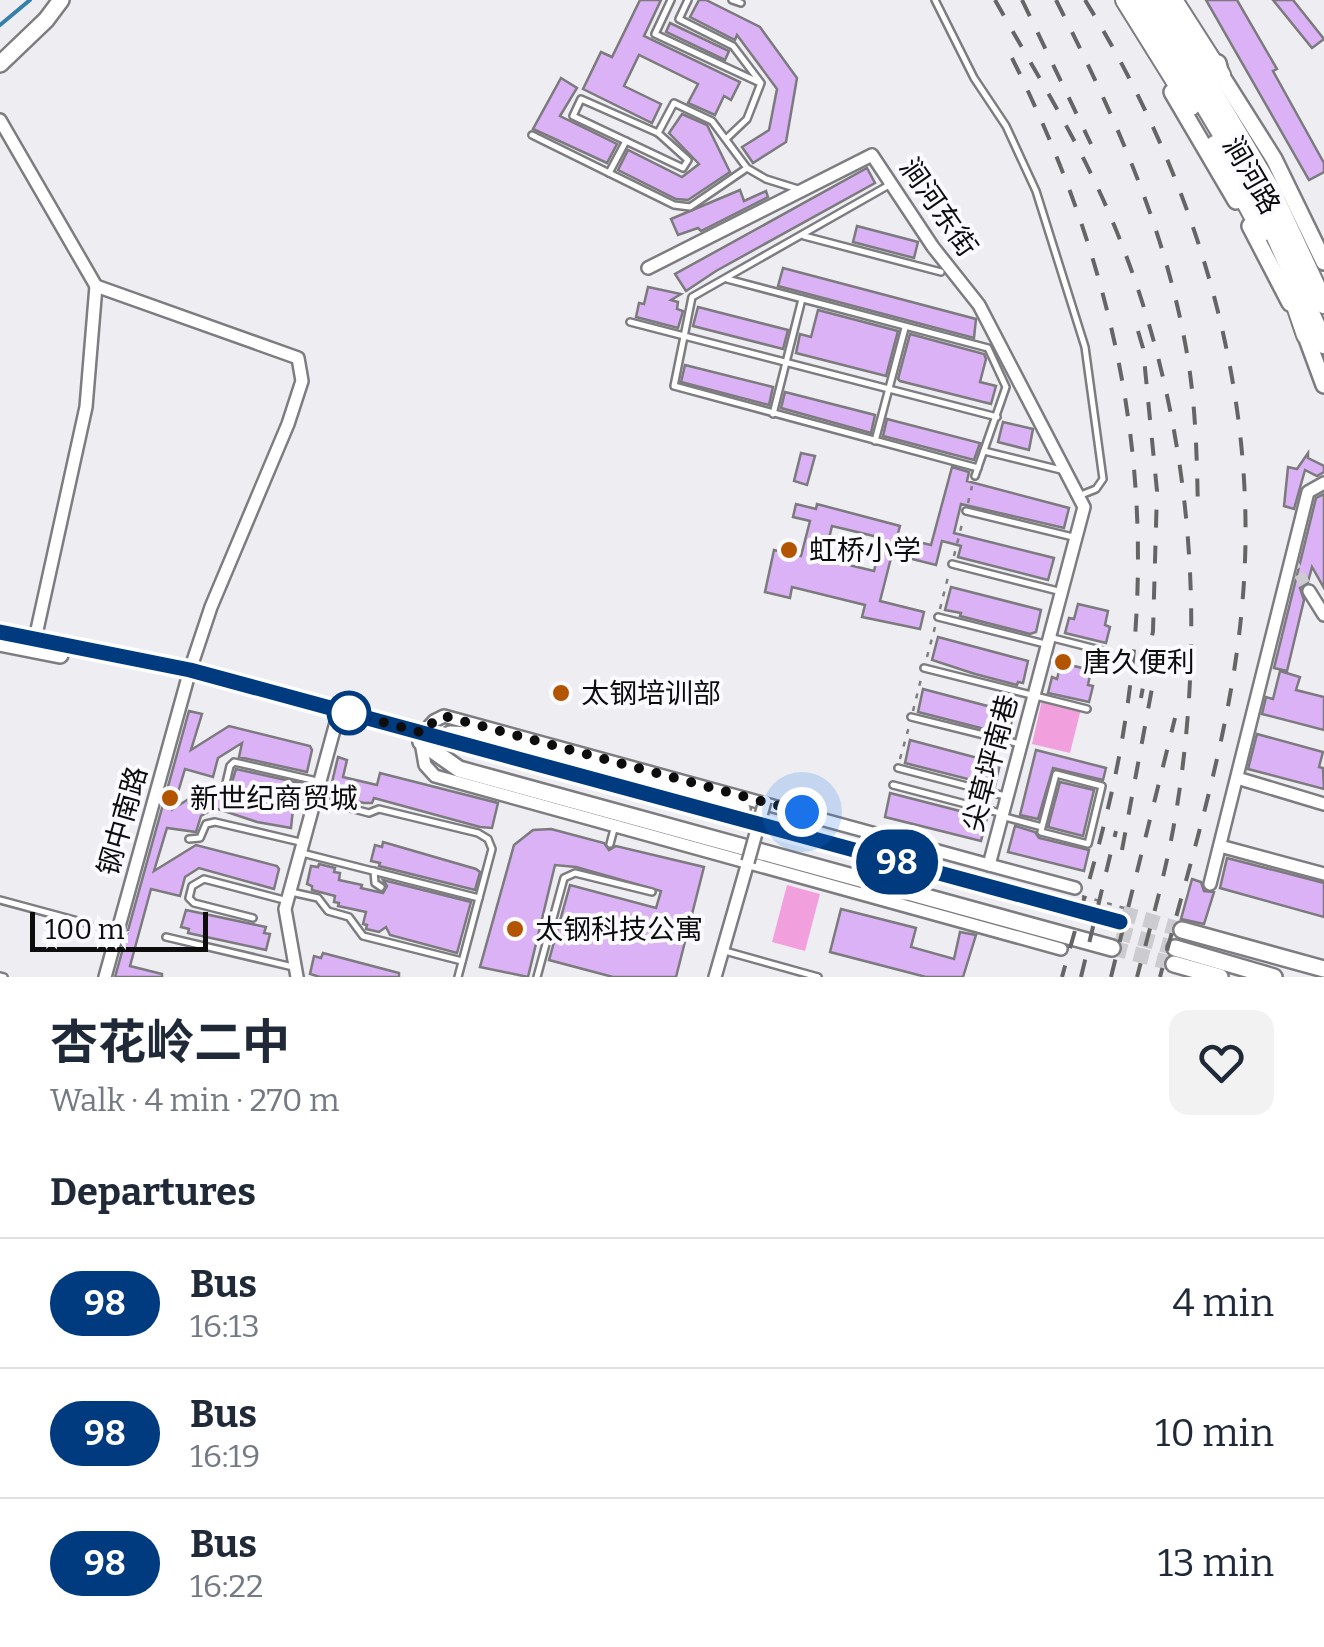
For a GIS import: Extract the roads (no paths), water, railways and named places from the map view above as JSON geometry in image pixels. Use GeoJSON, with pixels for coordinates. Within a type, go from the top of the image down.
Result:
{"type":"FeatureCollection","features":[{"type":"Feature","properties":{"kind":"main road"},"geometry":{"type":"LineString","coordinates":[[0,64],[61,0]]}},
{"type":"Feature","properties":{"kind":"main road","name":"涧河路"},"geometry":{"type":"LineString","coordinates":[[1117,0],[1256,236],[1306,335],[1324,385]]}},
{"type":"Feature","properties":{"kind":"main road"},"geometry":{"type":"LineString","coordinates":[[1126,0],[1233,177],[1276,257],[1306,335]]}},
{"type":"Feature","properties":{"kind":"main road","name":"涧河路"},"geometry":{"type":"LineString","coordinates":[[1142,0],[1254,188],[1324,344]]}},
{"type":"Feature","properties":{"kind":"main road","name":"涧河路"},"geometry":{"type":"LineString","coordinates":[[1158,0],[1271,190],[1324,304]]}},
{"type":"Feature","properties":{"kind":"main road"},"geometry":{"type":"LineString","coordinates":[[1173,0],[1222,75]]}},
{"type":"Feature","properties":{"kind":"main road","name":"涧河路"},"geometry":{"type":"LineString","coordinates":[[1181,0],[1274,159],[1324,262]]}},
{"type":"Feature","properties":{"kind":"main road"},"geometry":{"type":"LineString","coordinates":[[0,632],[189,674],[1121,919]]}},
{"type":"Feature","properties":{"kind":"main road"},"geometry":{"type":"LineString","coordinates":[[0,644],[189,674],[337,719],[422,737],[458,768],[1112,948]]}},
{"type":"Feature","properties":{"kind":"main road"},"geometry":{"type":"LineString","coordinates":[[1177,945],[1324,970]]}},
{"type":"Feature","properties":{"kind":"main road"},"geometry":{"type":"LineString","coordinates":[[1177,945],[1220,977]]}},
{"type":"Feature","properties":{"kind":"main road"},"geometry":{"type":"LineString","coordinates":[[1177,945],[1274,977]]}},
{"type":"Feature","properties":{"kind":"main road"},"geometry":{"type":"LineString","coordinates":[[1177,945],[1316,977]]}},
{"type":"Feature","properties":{"kind":"street"},"geometry":{"type":"LineString","coordinates":[[0,120],[96,286],[86,406],[35,639]]}},
{"type":"Feature","properties":{"kind":"street","name":"涧河东街"},"geometry":{"type":"LineString","coordinates":[[648,268],[872,154],[933,247],[979,305],[1081,501]]}},
{"type":"Feature","properties":{"kind":"street","name":"钢中南路"},"geometry":{"type":"LineString","coordinates":[[96,286],[298,358],[302,382],[288,424],[230,557],[189,674],[105,977]]}},
{"type":"Feature","properties":{"kind":"street"},"geometry":{"type":"LineString","coordinates":[[1210,884],[1308,492],[1324,483]]}},
{"type":"Feature","properties":{"kind":"street","name":"尖草坪南巷"},"geometry":{"type":"LineString","coordinates":[[422,737],[434,721],[444,716],[990,865],[1076,538],[1081,501]]}},
{"type":"Feature","properties":{"kind":"street"},"geometry":{"type":"LineString","coordinates":[[1310,591],[1324,615]]}},
{"type":"Feature","properties":{"kind":"street"},"geometry":{"type":"LineString","coordinates":[[296,972],[285,908],[337,719]]}},
{"type":"Feature","properties":{"kind":"street"},"geometry":{"type":"LineString","coordinates":[[422,737],[425,765],[435,776],[1030,944],[1061,949]]}},
{"type":"Feature","properties":{"kind":"street"},"geometry":{"type":"LineString","coordinates":[[1236,778],[1324,804]]}},
{"type":"Feature","properties":{"kind":"street"},"geometry":{"type":"LineString","coordinates":[[715,977],[764,802]]}},
{"type":"Feature","properties":{"kind":"street"},"geometry":{"type":"LineString","coordinates":[[1220,846],[1324,874]]}},
{"type":"Feature","properties":{"kind":"street"},"geometry":{"type":"LineString","coordinates":[[990,865],[1078,892]]}},
{"type":"Feature","properties":{"kind":"lane"},"geometry":{"type":"LineString","coordinates":[[671,0],[655,34],[761,83]]}},
{"type":"Feature","properties":{"kind":"lane"},"geometry":{"type":"LineString","coordinates":[[688,0],[678,20],[734,46],[761,83]]}},
{"type":"Feature","properties":{"kind":"lane"},"geometry":{"type":"LineString","coordinates":[[732,0],[741,4]]}},
{"type":"Feature","properties":{"kind":"lane"},"geometry":{"type":"LineString","coordinates":[[935,0],[974,78],[1006,126],[1036,191],[1085,347],[1104,478],[1081,501]]}},
{"type":"Feature","properties":{"kind":"lane"},"geometry":{"type":"LineString","coordinates":[[726,138],[747,120],[761,83]]}},
{"type":"Feature","properties":{"kind":"lane"},"geometry":{"type":"LineString","coordinates":[[581,99],[658,133],[688,160],[683,168],[573,116],[581,99]]}},
{"type":"Feature","properties":{"kind":"lane"},"geometry":{"type":"LineString","coordinates":[[658,133],[674,103],[712,121],[747,168],[766,179],[804,191]]}},
{"type":"Feature","properties":{"kind":"lane"},"geometry":{"type":"LineString","coordinates":[[532,134],[674,205],[690,207],[747,168]]}},
{"type":"Feature","properties":{"kind":"lane"},"geometry":{"type":"LineString","coordinates":[[609,172],[626,141]]}},
{"type":"Feature","properties":{"kind":"lane"},"geometry":{"type":"LineString","coordinates":[[892,184],[692,297],[674,382],[678,390],[978,468]]}},
{"type":"Feature","properties":{"kind":"lane"},"geometry":{"type":"LineString","coordinates":[[800,235],[941,272]]}},
{"type":"Feature","properties":{"kind":"lane"},"geometry":{"type":"LineString","coordinates":[[724,278],[988,348],[1006,387],[975,476]]}},
{"type":"Feature","properties":{"kind":"lane"},"geometry":{"type":"LineString","coordinates":[[772,414],[802,299]]}},
{"type":"Feature","properties":{"kind":"lane"},"geometry":{"type":"LineString","coordinates":[[630,322],[996,417]]}},
{"type":"Feature","properties":{"kind":"lane"},"geometry":{"type":"LineString","coordinates":[[876,441],[905,326]]}},
{"type":"Feature","properties":{"kind":"lane"},"geometry":{"type":"LineString","coordinates":[[984,451],[1068,472]]}},
{"type":"Feature","properties":{"kind":"lane"},"geometry":{"type":"LineString","coordinates":[[966,511],[1076,538]]}},
{"type":"Feature","properties":{"kind":"lane"},"geometry":{"type":"LineString","coordinates":[[952,564],[1061,592]]}},
{"type":"Feature","properties":{"kind":"lane"},"geometry":{"type":"LineString","coordinates":[[938,616],[1100,650]]}},
{"type":"Feature","properties":{"kind":"lane"},"geometry":{"type":"LineString","coordinates":[[924,668],[1087,709]]}},
{"type":"Feature","properties":{"kind":"lane"},"geometry":{"type":"LineString","coordinates":[[911,716],[1021,744]]}},
{"type":"Feature","properties":{"kind":"lane"},"geometry":{"type":"LineString","coordinates":[[226,783],[234,762],[320,782]]}},
{"type":"Feature","properties":{"kind":"lane"},"geometry":{"type":"LineString","coordinates":[[898,768],[1008,797]]}},
{"type":"Feature","properties":{"kind":"lane"},"geometry":{"type":"LineString","coordinates":[[1056,774],[1102,786],[1088,844],[1041,832],[1042,827],[1056,774]]}},
{"type":"Feature","properties":{"kind":"lane"},"geometry":{"type":"LineString","coordinates":[[894,785],[1042,827]]}},
{"type":"Feature","properties":{"kind":"lane"},"geometry":{"type":"LineString","coordinates":[[290,792],[484,835],[492,849],[458,977]]}},
{"type":"Feature","properties":{"kind":"lane"},"geometry":{"type":"LineString","coordinates":[[188,839],[200,838],[206,824],[214,822],[479,898]]}},
{"type":"Feature","properties":{"kind":"lane"},"geometry":{"type":"LineString","coordinates":[[610,844],[615,826]]}},
{"type":"Feature","properties":{"kind":"lane"},"geometry":{"type":"LineString","coordinates":[[374,871],[375,883],[381,888]]}},
{"type":"Feature","properties":{"kind":"lane"},"geometry":{"type":"LineString","coordinates":[[537,977],[564,878],[575,873],[652,892]]}},
{"type":"Feature","properties":{"kind":"lane"},"geometry":{"type":"LineString","coordinates":[[253,918],[194,903],[189,898],[192,886],[204,880],[318,898],[328,910],[350,917],[363,936],[462,961]]}},
{"type":"Feature","properties":{"kind":"lane"},"geometry":{"type":"LineString","coordinates":[[0,900],[90,924]]}},
{"type":"Feature","properties":{"kind":"lane"},"geometry":{"type":"LineString","coordinates":[[166,936],[296,972]]}},
{"type":"Feature","properties":{"kind":"lane"},"geometry":{"type":"LineString","coordinates":[[723,951],[818,977]]}},
{"type":"Feature","properties":{"kind":"waterway"},"geometry":{"type":"LineString","coordinates":[[0,25],[30,0]]}},
{"type":"Feature","properties":{"kind":"tunnel"},"geometry":{"type":"LineString","coordinates":[[1291,560],[1309,591]]}},
{"type":"Feature","properties":{"kind":"tunnel"},"geometry":{"type":"LineString","coordinates":[[1122,913],[1182,930]]}},
{"type":"Feature","properties":{"kind":"tunnel"},"geometry":{"type":"LineString","coordinates":[[1117,932],[1175,948]]}},
{"type":"Feature","properties":{"kind":"tunnel"},"geometry":{"type":"LineString","coordinates":[[1112,948],[1174,964]]}},
{"type":"Feature","properties":{"kind":"railway"},"geometry":{"type":"LineString","coordinates":[[995,0],[1070,132],[1109,213],[1137,287],[1159,362],[1175,439],[1186,517],[1190,674],[1173,830],[1137,977]]}},
{"type":"Feature","properties":{"kind":"railway"},"geometry":{"type":"LineString","coordinates":[[1022,0],[1091,144]]}},
{"type":"Feature","properties":{"kind":"railway"},"geometry":{"type":"LineString","coordinates":[[1056,0],[1116,126],[1164,257],[1189,369],[1198,514]]}},
{"type":"Feature","properties":{"kind":"railway"},"geometry":{"type":"LineString","coordinates":[[1085,0],[1159,141],[1189,215],[1213,291],[1242,448],[1246,527],[1237,654],[1209,793],[1160,977]]}},
{"type":"Feature","properties":{"kind":"railway"},"geometry":{"type":"LineString","coordinates":[[1012,58],[1051,142],[1083,227],[1107,312],[1125,398],[1135,485],[1138,574],[1132,664],[1119,757],[1062,977]]}},
{"type":"Feature","properties":{"kind":"railway"},"geometry":{"type":"LineString","coordinates":[[1138,331],[1157,491],[1153,631],[1141,698]]}},
{"type":"Feature","properties":{"kind":"railway"},"geometry":{"type":"LineString","coordinates":[[1122,850],[1153,683]]}},
{"type":"Feature","properties":{"kind":"railway"},"geometry":{"type":"LineString","coordinates":[[1111,977],[1175,718]]}},
{"type":"Feature","properties":{"kind":"railway"},"geometry":{"type":"LineString","coordinates":[[1081,977],[1116,831]]}},
{"type":"Feature","properties":{"kind":"place","name":"虹桥小学"},"geometry":{"type":"Point","coordinates":[789,550]}},
{"type":"Feature","properties":{"kind":"place","name":"唐久便利"},"geometry":{"type":"Point","coordinates":[1063,662]}},
{"type":"Feature","properties":{"kind":"place","name":"太钢培训部"},"geometry":{"type":"Point","coordinates":[561,693]}},
{"type":"Feature","properties":{"kind":"place","name":"新世纪商贸城"},"geometry":{"type":"Point","coordinates":[170,798]}},
{"type":"Feature","properties":{"kind":"place","name":"太钢科技公寓"},"geometry":{"type":"Point","coordinates":[515,929]}}]}
